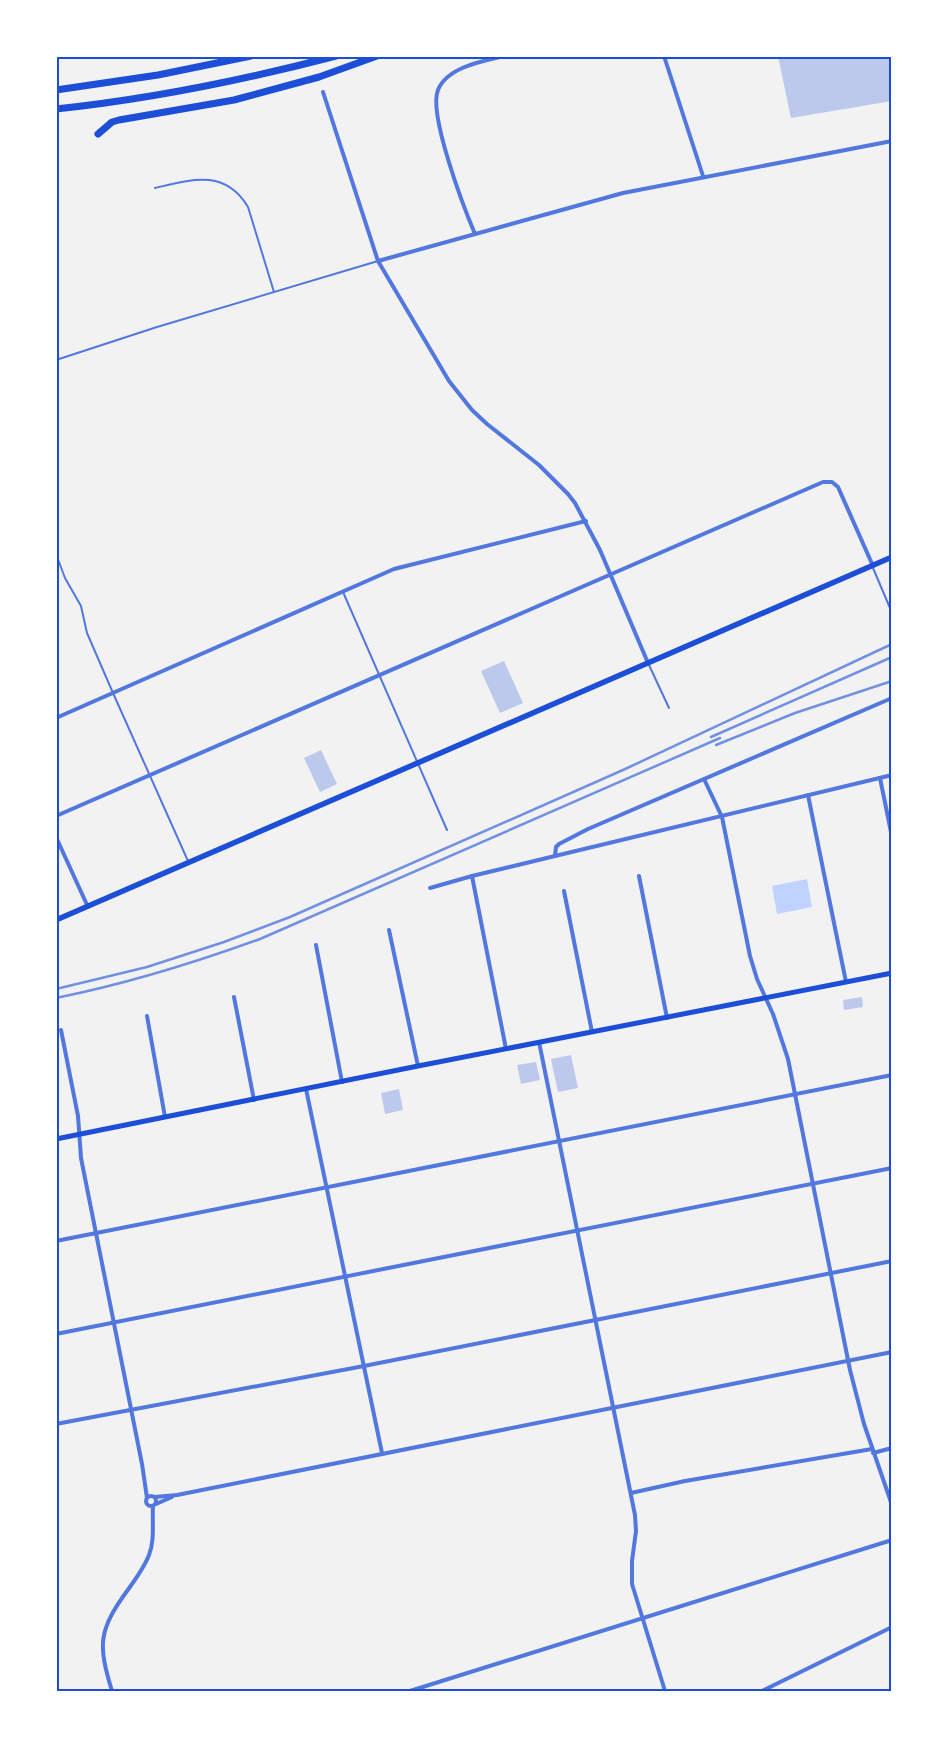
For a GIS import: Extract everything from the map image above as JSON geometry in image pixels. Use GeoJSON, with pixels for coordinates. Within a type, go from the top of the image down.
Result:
{"type":"FeatureCollection","features":[{"type":"Feature","properties":{"kind":"highway"},"geometry":{"type":"LineString","coordinates":[[56,90],[158,74],[251,56]]}},
{"type":"Feature","properties":{"kind":"highway"},"geometry":{"type":"LineString","coordinates":[[56,109],[210,86],[336,56]]}},
{"type":"Feature","properties":{"kind":"highway"},"geometry":{"type":"LineString","coordinates":[[98,134],[112,122],[234,100],[319,77],[378,56]]}},
{"type":"Feature","properties":{"kind":"main road"},"geometry":{"type":"LineString","coordinates":[[56,920],[189,864],[892,557]]}},
{"type":"Feature","properties":{"kind":"main road"},"geometry":{"type":"LineString","coordinates":[[56,1139],[892,973]]}},
{"type":"Feature","properties":{"kind":"street"},"geometry":{"type":"LineString","coordinates":[[475,234],[460,196],[437,114],[438,90],[451,75],[464,67],[504,56]]}},
{"type":"Feature","properties":{"kind":"street"},"geometry":{"type":"LineString","coordinates":[[664,56],[703,176]]}},
{"type":"Feature","properties":{"kind":"street"},"geometry":{"type":"LineString","coordinates":[[323,92],[378,261],[449,381],[463,399],[487,424],[539,465],[568,494],[586,521],[648,663]]}},
{"type":"Feature","properties":{"kind":"street"},"geometry":{"type":"LineString","coordinates":[[378,261],[601,199],[703,176],[892,141]]}},
{"type":"Feature","properties":{"kind":"street"},"geometry":{"type":"LineString","coordinates":[[56,816],[819,484],[832,482],[838,487],[872,566]]}},
{"type":"Feature","properties":{"kind":"street"},"geometry":{"type":"LineString","coordinates":[[56,718],[375,576],[412,564],[586,521]]}},
{"type":"Feature","properties":{"kind":"street"},"geometry":{"type":"LineString","coordinates":[[555,856],[556,846],[588,829],[892,698]]}},
{"type":"Feature","properties":{"kind":"street"},"geometry":{"type":"LineString","coordinates":[[430,888],[472,876],[892,775]]}},
{"type":"Feature","properties":{"kind":"street"},"geometry":{"type":"LineString","coordinates":[[880,778],[892,837]]}},
{"type":"Feature","properties":{"kind":"street"},"geometry":{"type":"LineString","coordinates":[[704,779],[722,816],[750,956],[757,979],[767,998],[785,1049],[796,1094],[848,1361],[872,1451],[892,1504]]}},
{"type":"Feature","properties":{"kind":"street"},"geometry":{"type":"LineString","coordinates":[[808,795],[846,982]]}},
{"type":"Feature","properties":{"kind":"street"},"geometry":{"type":"LineString","coordinates":[[56,837],[88,907]]}},
{"type":"Feature","properties":{"kind":"street"},"geometry":{"type":"LineString","coordinates":[[472,876],[506,1049]]}},
{"type":"Feature","properties":{"kind":"street"},"geometry":{"type":"LineString","coordinates":[[639,876],[667,1018]]}},
{"type":"Feature","properties":{"kind":"street"},"geometry":{"type":"LineString","coordinates":[[564,891],[592,1032]]}},
{"type":"Feature","properties":{"kind":"street"},"geometry":{"type":"LineString","coordinates":[[389,930],[418,1066]]}},
{"type":"Feature","properties":{"kind":"street"},"geometry":{"type":"LineString","coordinates":[[316,945],[342,1082]]}},
{"type":"Feature","properties":{"kind":"street"},"geometry":{"type":"LineString","coordinates":[[234,997],[254,1100]]}},
{"type":"Feature","properties":{"kind":"street"},"geometry":{"type":"LineString","coordinates":[[147,1016],[165,1117]]}},
{"type":"Feature","properties":{"kind":"street"},"geometry":{"type":"LineString","coordinates":[[61,1030],[78,1116],[81,1158],[146,1484],[154,1505],[152,1540],[148,1556],[134,1581],[113,1611],[104,1631],[102,1656],[112,1691]]}},
{"type":"Feature","properties":{"kind":"street"},"geometry":{"type":"LineString","coordinates":[[539,1042],[631,1493],[636,1531],[631,1578],[665,1691]]}},
{"type":"Feature","properties":{"kind":"street"},"geometry":{"type":"LineString","coordinates":[[56,1241],[892,1075]]}},
{"type":"Feature","properties":{"kind":"street"},"geometry":{"type":"LineString","coordinates":[[306,1089],[382,1453]]}},
{"type":"Feature","properties":{"kind":"street"},"geometry":{"type":"LineString","coordinates":[[56,1334],[892,1168]]}},
{"type":"Feature","properties":{"kind":"street"},"geometry":{"type":"LineString","coordinates":[[56,1424],[364,1366],[892,1261]]}},
{"type":"Feature","properties":{"kind":"street"},"geometry":{"type":"LineString","coordinates":[[151,1497],[177,1495],[892,1352]]}},
{"type":"Feature","properties":{"kind":"street"},"geometry":{"type":"LineString","coordinates":[[631,1493],[686,1481],[892,1448]]}},
{"type":"Feature","properties":{"kind":"street"},"geometry":{"type":"LineString","coordinates":[[147,1504],[154,1505],[177,1495]]}},
{"type":"Feature","properties":{"kind":"street"},"geometry":{"type":"LineString","coordinates":[[151,1497],[147,1504],[152,1520]]}},
{"type":"Feature","properties":{"kind":"street"},"geometry":{"type":"LineString","coordinates":[[410,1691],[892,1540]]}},
{"type":"Feature","properties":{"kind":"street"},"geometry":{"type":"LineString","coordinates":[[762,1691],[892,1627]]}},
{"type":"Feature","properties":{"kind":"lane"},"geometry":{"type":"LineString","coordinates":[[155,188],[194,180],[213,180],[226,184],[241,195],[248,207],[274,292]]}},
{"type":"Feature","properties":{"kind":"lane"},"geometry":{"type":"LineString","coordinates":[[56,360],[378,261]]}},
{"type":"Feature","properties":{"kind":"lane"},"geometry":{"type":"LineString","coordinates":[[56,554],[65,578],[81,606],[88,633],[113,693],[189,864]]}},
{"type":"Feature","properties":{"kind":"lane"},"geometry":{"type":"LineString","coordinates":[[872,566],[890,608]]}},
{"type":"Feature","properties":{"kind":"lane"},"geometry":{"type":"LineString","coordinates":[[343,591],[447,830]]}},
{"type":"Feature","properties":{"kind":"lane"},"geometry":{"type":"LineString","coordinates":[[648,663],[669,708]]}},
{"type":"Feature","properties":{"kind":"water"},"geometry":{"type":"Polygon","coordinates":[[[807,879],[812,907],[777,914],[772,886],[807,879]]]}},
{"type":"Feature","properties":{"kind":"building"},"geometry":{"type":"Polygon","coordinates":[[[778,56],[892,56],[892,101],[791,118],[778,56]]]}},
{"type":"Feature","properties":{"kind":"building"},"geometry":{"type":"Polygon","coordinates":[[[504,661],[523,703],[500,713],[481,671],[504,661]]]}},
{"type":"Feature","properties":{"kind":"building"},"geometry":{"type":"Polygon","coordinates":[[[321,750],[337,784],[320,792],[304,758],[321,750]]]}},
{"type":"Feature","properties":{"kind":"building"},"geometry":{"type":"Polygon","coordinates":[[[862,997],[863,1007],[844,1010],[843,1000],[862,997]]]}},
{"type":"Feature","properties":{"kind":"building"},"geometry":{"type":"Polygon","coordinates":[[[571,1055],[578,1088],[558,1092],[551,1059],[571,1055]]]}},
{"type":"Feature","properties":{"kind":"building"},"geometry":{"type":"Polygon","coordinates":[[[536,1062],[540,1080],[521,1084],[517,1065],[536,1062]]]}},
{"type":"Feature","properties":{"kind":"building"},"geometry":{"type":"Polygon","coordinates":[[[399,1089],[403,1110],[385,1114],[381,1093],[399,1089]]]}},
{"type":"Feature","properties":{"kind":"railway"},"geometry":{"type":"LineString","coordinates":[[56,989],[147,967],[224,942],[290,917],[623,770],[892,644]]}},
{"type":"Feature","properties":{"kind":"railway"},"geometry":{"type":"LineString","coordinates":[[711,737],[892,657]]}},
{"type":"Feature","properties":{"kind":"railway"},"geometry":{"type":"LineString","coordinates":[[716,745],[795,713],[892,681]]}},
{"type":"Feature","properties":{"kind":"railway"},"geometry":{"type":"LineString","coordinates":[[56,998],[160,972],[260,939],[720,738]]}}]}
